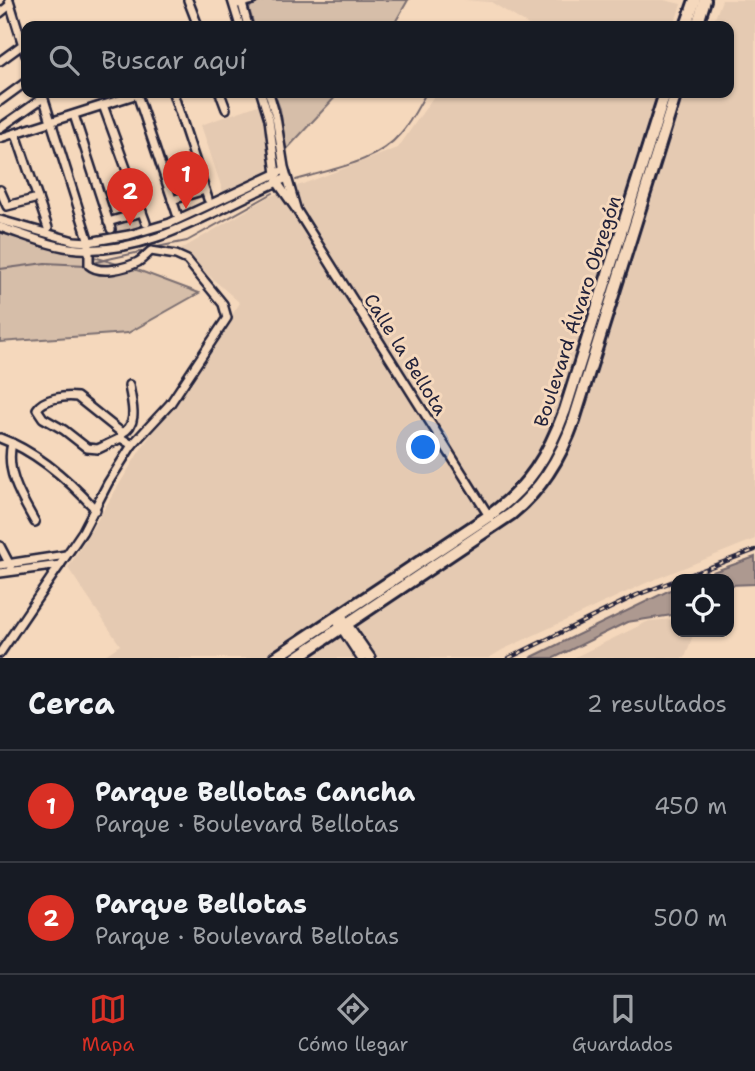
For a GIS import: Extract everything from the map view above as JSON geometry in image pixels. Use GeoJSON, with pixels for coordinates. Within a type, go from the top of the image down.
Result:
{"type":"FeatureCollection","features":[{"type":"Feature","properties":{"kind":"highway"},"geometry":{"type":"LineString","coordinates":[[688,21],[695,0]]}},
{"type":"Feature","properties":{"kind":"highway"},"geometry":{"type":"LineString","coordinates":[[699,21],[705,0]]}},
{"type":"Feature","properties":{"kind":"highway","name":"Boulevard Álvaro Obregón"},"geometry":{"type":"LineString","coordinates":[[296,658],[489,516],[536,471],[554,441],[663,98]]}},
{"type":"Feature","properties":{"kind":"highway","name":"Boulevard Álvaro Obregón"},"geometry":{"type":"LineString","coordinates":[[275,658],[342,622],[511,514],[542,484],[557,460],[574,420],[674,98]]}},
{"type":"Feature","properties":{"kind":"main road"},"geometry":{"type":"LineString","coordinates":[[342,622],[362,658]]}},
{"type":"Feature","properties":{"kind":"main road"},"geometry":{"type":"LineString","coordinates":[[342,622],[370,658]]}},
{"type":"Feature","properties":{"kind":"street"},"geometry":{"type":"LineString","coordinates":[[188,0],[196,21]]}},
{"type":"Feature","properties":{"kind":"street"},"geometry":{"type":"LineString","coordinates":[[237,2],[253,0]]}},
{"type":"Feature","properties":{"kind":"street"},"geometry":{"type":"LineString","coordinates":[[0,13],[10,2]]}},
{"type":"Feature","properties":{"kind":"street"},"geometry":{"type":"LineString","coordinates":[[10,2],[21,38]]}},
{"type":"Feature","properties":{"kind":"street"},"geometry":{"type":"LineString","coordinates":[[237,2],[239,21]]}},
{"type":"Feature","properties":{"kind":"street"},"geometry":{"type":"LineString","coordinates":[[237,2],[246,21]]}},
{"type":"Feature","properties":{"kind":"street"},"geometry":{"type":"LineString","coordinates":[[0,61],[21,46]]}},
{"type":"Feature","properties":{"kind":"street"},"geometry":{"type":"LineString","coordinates":[[0,101],[21,86]]}},
{"type":"Feature","properties":{"kind":"street"},"geometry":{"type":"LineString","coordinates":[[0,128],[39,98]]}},
{"type":"Feature","properties":{"kind":"street"},"geometry":{"type":"LineString","coordinates":[[0,653],[96,510],[108,483],[132,446],[170,404],[227,318],[226,310],[182,257],[151,251],[134,264],[101,271],[89,265],[89,245],[44,98]]}},
{"type":"Feature","properties":{"kind":"street"},"geometry":{"type":"LineString","coordinates":[[0,138],[124,98]]}},
{"type":"Feature","properties":{"kind":"street"},"geometry":{"type":"LineString","coordinates":[[141,98],[179,220]]}},
{"type":"Feature","properties":{"kind":"street"},"geometry":{"type":"LineString","coordinates":[[175,98],[211,205]]}},
{"type":"Feature","properties":{"kind":"street"},"geometry":{"type":"LineString","coordinates":[[222,98],[226,109]]}},
{"type":"Feature","properties":{"kind":"street"},"geometry":{"type":"LineString","coordinates":[[263,98],[270,120],[276,178]]}},
{"type":"Feature","properties":{"kind":"street","name":"Calle la Bellota"},"geometry":{"type":"LineString","coordinates":[[270,98],[285,174],[296,209]]}},
{"type":"Feature","properties":{"kind":"street"},"geometry":{"type":"LineString","coordinates":[[103,105],[150,231]]}},
{"type":"Feature","properties":{"kind":"street"},"geometry":{"type":"LineString","coordinates":[[74,115],[110,225],[142,212]]}},
{"type":"Feature","properties":{"kind":"street"},"geometry":{"type":"LineString","coordinates":[[16,134],[50,235]]}},
{"type":"Feature","properties":{"kind":"street"},"geometry":{"type":"LineString","coordinates":[[0,220],[89,245],[150,231],[285,174]]}},
{"type":"Feature","properties":{"kind":"street","name":"Calle la Bellota"},"geometry":{"type":"LineString","coordinates":[[276,178],[489,516]]}},
{"type":"Feature","properties":{"kind":"street"},"geometry":{"type":"LineString","coordinates":[[0,190],[7,206],[38,198]]}},
{"type":"Feature","properties":{"kind":"street"},"geometry":{"type":"LineString","coordinates":[[172,200],[205,190]]}},
{"type":"Feature","properties":{"kind":"street"},"geometry":{"type":"LineString","coordinates":[[0,227],[50,235]]}},
{"type":"Feature","properties":{"kind":"street"},"geometry":{"type":"LineString","coordinates":[[129,385],[133,421],[130,429],[122,435],[98,449],[87,448],[43,418],[37,410],[38,405],[44,402],[74,396],[122,435],[132,446]]}},
{"type":"Feature","properties":{"kind":"street"},"geometry":{"type":"LineString","coordinates":[[0,438],[50,466],[73,485],[96,510]]}},
{"type":"Feature","properties":{"kind":"street"},"geometry":{"type":"LineString","coordinates":[[12,443],[8,457],[10,469],[35,522]]}},
{"type":"Feature","properties":{"kind":"street"},"geometry":{"type":"LineString","coordinates":[[0,546],[11,567]]}},
{"type":"Feature","properties":{"kind":"street"},"geometry":{"type":"LineString","coordinates":[[0,573],[11,567],[66,555]]}},
{"type":"Feature","properties":{"kind":"street"},"geometry":{"type":"LineString","coordinates":[[0,565],[60,565]]}},
{"type":"Feature","properties":{"kind":"shaded area"},"geometry":{"type":"Polygon","coordinates":[[[268,0],[408,0],[396,21],[253,21],[249,9],[252,4],[268,0]]]}},
{"type":"Feature","properties":{"kind":"shaded area"},"geometry":{"type":"Polygon","coordinates":[[[463,0],[664,0],[681,4],[676,21],[522,21],[491,2],[463,0]]]}},
{"type":"Feature","properties":{"kind":"shaded area"},"geometry":{"type":"Polygon","coordinates":[[[722,0],[755,0],[755,539],[646,583],[489,658],[101,658],[120,645],[68,568],[139,452],[240,303],[180,250],[271,196],[398,148],[433,98],[661,98],[682,104],[685,98],[734,98],[734,21],[714,21],[722,0]]]}},
{"type":"Feature","properties":{"kind":"shaded area"},"geometry":{"type":"Polygon","coordinates":[[[276,98],[334,98],[286,150],[276,98]]]}},
{"type":"Feature","properties":{"kind":"shaded area"},"geometry":{"type":"Polygon","coordinates":[[[261,104],[268,122],[272,152],[268,171],[224,195],[201,125],[261,104]]]}},
{"type":"Feature","properties":{"kind":"shaded area"},"geometry":{"type":"Polygon","coordinates":[[[143,214],[147,228],[116,233],[112,223],[143,214]]]}},
{"type":"Feature","properties":{"kind":"shaded area"},"geometry":{"type":"Polygon","coordinates":[[[0,228],[143,272],[199,293],[128,333],[0,342],[0,228]]]}},
{"type":"Feature","properties":{"kind":"shaded area"},"geometry":{"type":"Polygon","coordinates":[[[755,557],[755,584],[734,585],[734,574],[707,574],[755,557]]]}},
{"type":"Feature","properties":{"kind":"shaded area"},"geometry":{"type":"Polygon","coordinates":[[[671,589],[671,615],[627,622],[554,658],[530,658],[671,589]]]}},
{"type":"Feature","properties":{"kind":"shaded area"},"geometry":{"type":"Polygon","coordinates":[[[671,619],[671,637],[692,637],[685,658],[573,658],[649,621],[671,619]]]}},
{"type":"Feature","properties":{"kind":"waterway"},"geometry":{"type":"LineString","coordinates":[[296,180],[352,164],[378,152],[404,129],[423,98]]}},
{"type":"Feature","properties":{"kind":"waterway"},"geometry":{"type":"LineString","coordinates":[[152,248],[187,241],[273,193]]}},
{"type":"Feature","properties":{"kind":"waterway"},"geometry":{"type":"LineString","coordinates":[[91,264],[146,250]]}},
{"type":"Feature","properties":{"kind":"waterway"},"geometry":{"type":"LineString","coordinates":[[0,269],[45,263],[86,265]]}},
{"type":"Feature","properties":{"kind":"railway"},"geometry":{"type":"LineString","coordinates":[[509,658],[637,595],[755,550]]}},
{"type":"Feature","properties":{"kind":"place","name":"Parque Bellotas Cancha"},"geometry":{"type":"Point","coordinates":[186,209]}},
{"type":"Feature","properties":{"kind":"place","name":"Parque Bellotas"},"geometry":{"type":"Point","coordinates":[130,226]}}]}
